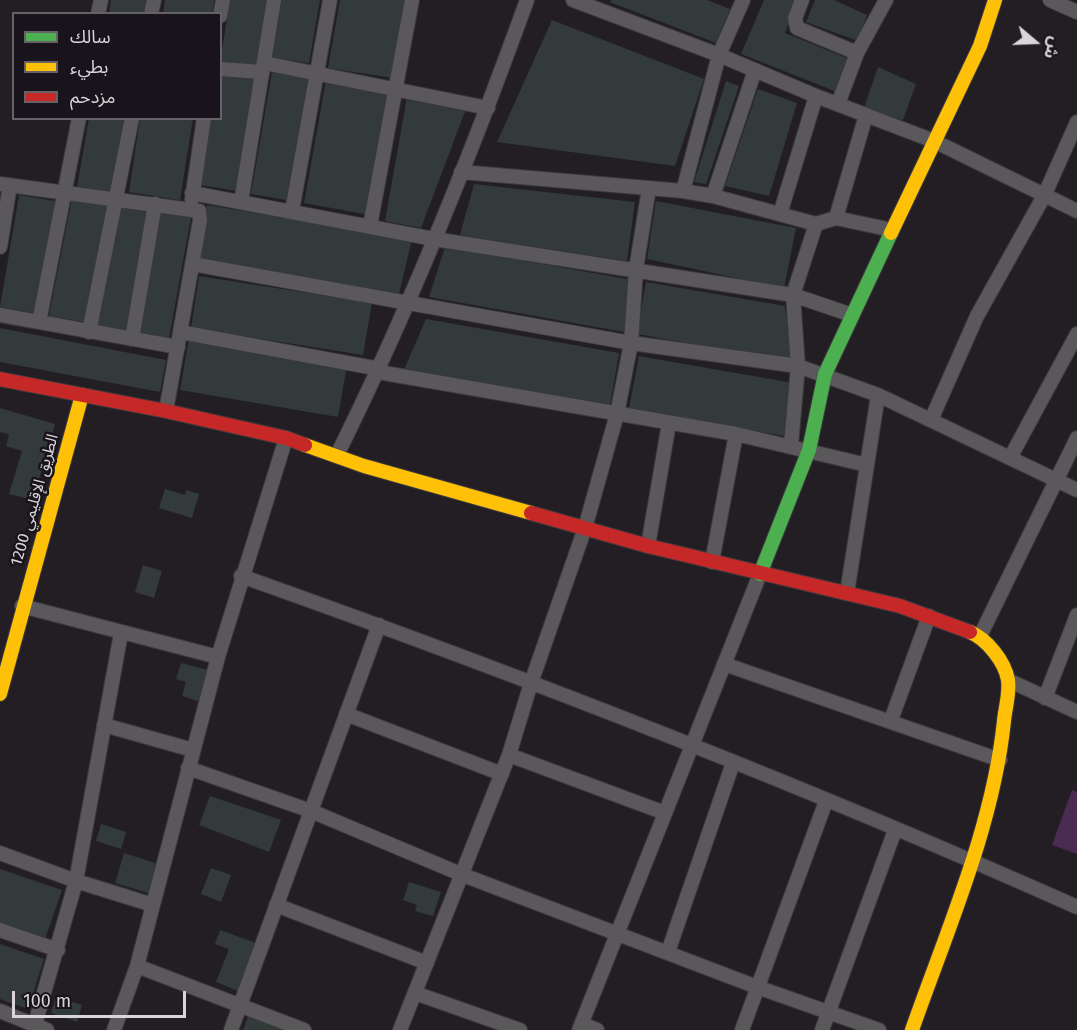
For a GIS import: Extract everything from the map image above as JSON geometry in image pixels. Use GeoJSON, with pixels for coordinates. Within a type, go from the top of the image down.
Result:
{"type":"FeatureCollection","features":[{"type":"Feature","properties":{"kind":"street"},"geometry":{"type":"LineString","coordinates":[[241,202],[274,0]]}},
{"type":"Feature","properties":{"kind":"street"},"geometry":{"type":"LineString","coordinates":[[292,211],[330,0]]}},
{"type":"Feature","properties":{"kind":"street"},"geometry":{"type":"LineString","coordinates":[[370,226],[412,0]]}},
{"type":"Feature","properties":{"kind":"street"},"geometry":{"type":"LineString","coordinates":[[337,456],[379,370],[434,239],[488,108],[527,0]]}},
{"type":"Feature","properties":{"kind":"street"},"geometry":{"type":"LineString","coordinates":[[573,0],[593,4],[816,96],[934,141],[1077,211]]}},
{"type":"Feature","properties":{"kind":"street"},"geometry":{"type":"LineString","coordinates":[[802,0],[795,18],[797,28],[857,53]]}},
{"type":"Feature","properties":{"kind":"street"},"geometry":{"type":"LineString","coordinates":[[597,1030],[580,1027],[809,450],[825,374],[980,46],[995,0]]}},
{"type":"Feature","properties":{"kind":"street"},"geometry":{"type":"LineString","coordinates":[[1050,0],[1077,12]]}},
{"type":"Feature","properties":{"kind":"street"},"geometry":{"type":"LineString","coordinates":[[683,191],[719,55],[740,1]]}},
{"type":"Feature","properties":{"kind":"street"},"geometry":{"type":"LineString","coordinates":[[838,104],[857,53],[880,2]]}},
{"type":"Feature","properties":{"kind":"street"},"geometry":{"type":"LineString","coordinates":[[222,69],[263,68],[317,72],[488,108]]}},
{"type":"Feature","properties":{"kind":"street"},"geometry":{"type":"LineString","coordinates":[[713,196],[755,70]]}},
{"type":"Feature","properties":{"kind":"street"},"geometry":{"type":"LineString","coordinates":[[780,214],[816,96]]}},
{"type":"Feature","properties":{"kind":"street"},"geometry":{"type":"LineString","coordinates":[[836,218],[867,115]]}},
{"type":"Feature","properties":{"kind":"street"},"geometry":{"type":"LineString","coordinates":[[39,322],[79,120]]}},
{"type":"Feature","properties":{"kind":"street"},"geometry":{"type":"LineString","coordinates":[[88,332],[118,199],[132,120]]}},
{"type":"Feature","properties":{"kind":"street"},"geometry":{"type":"LineString","coordinates":[[190,208],[204,120]]}},
{"type":"Feature","properties":{"kind":"street"},"geometry":{"type":"LineString","coordinates":[[931,420],[977,316],[1044,196],[1077,122]]}},
{"type":"Feature","properties":{"kind":"street"},"geometry":{"type":"LineString","coordinates":[[461,172],[683,191],[713,196],[816,224],[836,218],[892,230]]}},
{"type":"Feature","properties":{"kind":"street"},"geometry":{"type":"LineString","coordinates":[[0,247],[5,185],[197,210],[201,216],[166,411]]}},
{"type":"Feature","properties":{"kind":"street"},"geometry":{"type":"LineString","coordinates":[[400,1030],[502,774],[585,528],[617,414],[631,344],[636,269],[649,188]]}},
{"type":"Feature","properties":{"kind":"street"},"geometry":{"type":"LineString","coordinates":[[192,193],[434,239],[793,295],[852,315]]}},
{"type":"Feature","properties":{"kind":"street"},"geometry":{"type":"LineString","coordinates":[[132,339],[155,204]]}},
{"type":"Feature","properties":{"kind":"street"},"geometry":{"type":"LineString","coordinates":[[791,446],[798,366],[793,295],[816,224]]}},
{"type":"Feature","properties":{"kind":"street"},"geometry":{"type":"LineString","coordinates":[[192,264],[631,344],[798,366],[878,395],[1077,490]]}},
{"type":"Feature","properties":{"kind":"street"},"geometry":{"type":"LineString","coordinates":[[0,315],[178,347]]}},
{"type":"Feature","properties":{"kind":"street"},"geometry":{"type":"LineString","coordinates":[[180,332],[736,435],[867,465]]}},
{"type":"Feature","properties":{"kind":"street"},"geometry":{"type":"LineString","coordinates":[[1010,458],[1077,334]]}},
{"type":"Feature","properties":{"kind":"street"},"geometry":{"type":"LineString","coordinates":[[0,379],[166,411],[285,438],[364,466],[648,546],[760,574],[847,592],[930,616],[980,636],[997,656],[1008,680],[1000,760],[971,860],[912,1030]]}},
{"type":"Feature","properties":{"kind":"street","name":"الطريق الإقليمي 1200"},"geometry":{"type":"LineString","coordinates":[[0,694],[22,606],[82,395]]}},
{"type":"Feature","properties":{"kind":"street"},"geometry":{"type":"LineString","coordinates":[[847,592],[878,395]]}},
{"type":"Feature","properties":{"kind":"street"},"geometry":{"type":"LineString","coordinates":[[648,546],[669,423]]}},
{"type":"Feature","properties":{"kind":"street"},"geometry":{"type":"LineString","coordinates":[[712,562],[736,435]]}},
{"type":"Feature","properties":{"kind":"street"},"geometry":{"type":"LineString","coordinates":[[114,1030],[137,966],[218,657],[285,438]]}},
{"type":"Feature","properties":{"kind":"street"},"geometry":{"type":"LineString","coordinates":[[980,636],[1077,438]]}},
{"type":"Feature","properties":{"kind":"street"},"geometry":{"type":"LineString","coordinates":[[241,576],[531,683],[971,860],[1077,907]]}},
{"type":"Feature","properties":{"kind":"street"},"geometry":{"type":"LineString","coordinates":[[22,606],[218,657]]}},
{"type":"Feature","properties":{"kind":"street"},"geometry":{"type":"LineString","coordinates":[[1046,698],[1077,615]]}},
{"type":"Feature","properties":{"kind":"street"},"geometry":{"type":"LineString","coordinates":[[891,720],[930,616]]}},
{"type":"Feature","properties":{"kind":"street"},"geometry":{"type":"LineString","coordinates":[[231,1030],[379,625]]}},
{"type":"Feature","properties":{"kind":"street"},"geometry":{"type":"LineString","coordinates":[[0,1011],[41,1027],[76,881],[121,633]]}},
{"type":"Feature","properties":{"kind":"street"},"geometry":{"type":"LineString","coordinates":[[724,664],[891,720],[1000,760]]}},
{"type":"Feature","properties":{"kind":"street"},"geometry":{"type":"LineString","coordinates":[[1008,680],[1077,712]]}},
{"type":"Feature","properties":{"kind":"street"},"geometry":{"type":"LineString","coordinates":[[346,714],[502,774]]}},
{"type":"Feature","properties":{"kind":"street"},"geometry":{"type":"LineString","coordinates":[[104,725],[193,750]]}},
{"type":"Feature","properties":{"kind":"street"},"geometry":{"type":"LineString","coordinates":[[509,755],[665,813]]}},
{"type":"Feature","properties":{"kind":"street"},"geometry":{"type":"LineString","coordinates":[[668,952],[733,763]]}},
{"type":"Feature","properties":{"kind":"street"},"geometry":{"type":"LineString","coordinates":[[188,768],[311,811],[463,875],[757,987],[879,1030]]}},
{"type":"Feature","properties":{"kind":"street"},"geometry":{"type":"LineString","coordinates":[[742,1030],[826,801]]}},
{"type":"Feature","properties":{"kind":"street"},"geometry":{"type":"LineString","coordinates":[[822,1030],[895,830]]}},
{"type":"Feature","properties":{"kind":"street"},"geometry":{"type":"LineString","coordinates":[[0,853],[76,881],[153,905]]}},
{"type":"Feature","properties":{"kind":"street"},"geometry":{"type":"LineString","coordinates":[[276,905],[427,963]]}},
{"type":"Feature","properties":{"kind":"street"},"geometry":{"type":"LineString","coordinates":[[0,930],[58,950]]}},
{"type":"Feature","properties":{"kind":"street"},"geometry":{"type":"LineString","coordinates":[[137,966],[304,1030]]}},
{"type":"Feature","properties":{"kind":"street"},"geometry":{"type":"LineString","coordinates":[[415,993],[520,1030]]}},
{"type":"Feature","properties":{"kind":"shaded area"},"geometry":{"type":"Polygon","coordinates":[[[1072,790],[1077,792],[1077,854],[1052,845],[1072,790]]]}},
{"type":"Feature","properties":{"kind":"building"},"geometry":{"type":"Polygon","coordinates":[[[111,0],[148,0],[146,12],[109,12],[111,0]]]}},
{"type":"Feature","properties":{"kind":"building"},"geometry":{"type":"Polygon","coordinates":[[[165,0],[214,0],[212,12],[163,12],[165,0]]]}},
{"type":"Feature","properties":{"kind":"building"},"geometry":{"type":"Polygon","coordinates":[[[230,0],[267,0],[256,68],[222,62],[230,0]]]}},
{"type":"Feature","properties":{"kind":"building"},"geometry":{"type":"Polygon","coordinates":[[[282,0],[320,0],[309,63],[272,57],[282,0]]]}},
{"type":"Feature","properties":{"kind":"building"},"geometry":{"type":"Polygon","coordinates":[[[340,0],[406,0],[393,78],[328,68],[340,0]]]}},
{"type":"Feature","properties":{"kind":"building"},"geometry":{"type":"Polygon","coordinates":[[[611,0],[707,0],[730,9],[716,43],[610,2],[611,0]]]}},
{"type":"Feature","properties":{"kind":"building"},"geometry":{"type":"Polygon","coordinates":[[[764,0],[796,0],[785,33],[849,59],[837,92],[741,54],[764,0]]]}},
{"type":"Feature","properties":{"kind":"building"},"geometry":{"type":"Polygon","coordinates":[[[815,0],[834,0],[867,15],[858,41],[806,22],[815,0]]]}},
{"type":"Feature","properties":{"kind":"building"},"geometry":{"type":"Polygon","coordinates":[[[552,20],[704,79],[675,166],[497,142],[552,20]]]}},
{"type":"Feature","properties":{"kind":"building"},"geometry":{"type":"Polygon","coordinates":[[[878,67],[916,84],[903,120],[864,108],[878,67]]]}},
{"type":"Feature","properties":{"kind":"building"},"geometry":{"type":"Polygon","coordinates":[[[222,72],[255,78],[237,191],[200,185],[211,120],[222,120],[222,72]]]}},
{"type":"Feature","properties":{"kind":"building"},"geometry":{"type":"Polygon","coordinates":[[[272,72],[308,78],[286,200],[251,194],[272,72]]]}},
{"type":"Feature","properties":{"kind":"building"},"geometry":{"type":"Polygon","coordinates":[[[326,80],[391,91],[370,215],[304,203],[326,80]]]}},
{"type":"Feature","properties":{"kind":"building"},"geometry":{"type":"Polygon","coordinates":[[[726,81],[739,86],[706,184],[694,182],[726,81]]]}},
{"type":"Feature","properties":{"kind":"building"},"geometry":{"type":"Polygon","coordinates":[[[758,89],[797,103],[769,196],[725,186],[758,89]]]}},
{"type":"Feature","properties":{"kind":"building"},"geometry":{"type":"Polygon","coordinates":[[[407,97],[466,109],[421,228],[385,221],[407,97]]]}},
{"type":"Feature","properties":{"kind":"building"},"geometry":{"type":"Polygon","coordinates":[[[89,120],[125,120],[112,193],[77,187],[89,120]]]}},
{"type":"Feature","properties":{"kind":"building"},"geometry":{"type":"Polygon","coordinates":[[[140,120],[193,120],[180,200],[129,192],[140,120]]]}},
{"type":"Feature","properties":{"kind":"building"},"geometry":{"type":"Polygon","coordinates":[[[474,184],[635,202],[627,261],[460,235],[474,184]]]}},
{"type":"Feature","properties":{"kind":"building"},"geometry":{"type":"Polygon","coordinates":[[[19,195],[55,201],[34,313],[0,307],[19,195]]]}},
{"type":"Feature","properties":{"kind":"building"},"geometry":{"type":"Polygon","coordinates":[[[72,198],[107,204],[85,322],[49,316],[72,198]]]}},
{"type":"Feature","properties":{"kind":"building"},"geometry":{"type":"Polygon","coordinates":[[[656,201],[796,228],[784,288],[647,259],[656,201]]]}},
{"type":"Feature","properties":{"kind":"building"},"geometry":{"type":"Polygon","coordinates":[[[207,205],[412,239],[399,294],[196,258],[207,205]]]}},
{"type":"Feature","properties":{"kind":"building"},"geometry":{"type":"Polygon","coordinates":[[[120,206],[150,212],[126,330],[96,326],[120,206]]]}},
{"type":"Feature","properties":{"kind":"building"},"geometry":{"type":"Polygon","coordinates":[[[161,211],[191,217],[169,339],[139,333],[161,211]]]}},
{"type":"Feature","properties":{"kind":"building"},"geometry":{"type":"Polygon","coordinates":[[[445,247],[633,280],[624,332],[429,297],[445,247]]]}},
{"type":"Feature","properties":{"kind":"building"},"geometry":{"type":"Polygon","coordinates":[[[199,276],[372,303],[363,355],[191,328],[199,276]]]}},
{"type":"Feature","properties":{"kind":"building"},"geometry":{"type":"Polygon","coordinates":[[[646,282],[785,306],[792,362],[637,334],[646,282]]]}},
{"type":"Feature","properties":{"kind":"building"},"geometry":{"type":"Polygon","coordinates":[[[426,319],[619,353],[610,405],[403,372],[426,319]]]}},
{"type":"Feature","properties":{"kind":"building"},"geometry":{"type":"Polygon","coordinates":[[[0,328],[166,360],[160,392],[0,362],[0,328]]]}},
{"type":"Feature","properties":{"kind":"building"},"geometry":{"type":"Polygon","coordinates":[[[189,339],[347,365],[338,417],[180,390],[189,339]]]}},
{"type":"Feature","properties":{"kind":"building"},"geometry":{"type":"Polygon","coordinates":[[[639,356],[793,383],[784,436],[629,408],[639,356]]]}},
{"type":"Feature","properties":{"kind":"building"},"geometry":{"type":"Polygon","coordinates":[[[0,408],[55,424],[33,500],[9,494],[22,451],[6,446],[9,434],[0,432],[0,408]]]}},
{"type":"Feature","properties":{"kind":"building"},"geometry":{"type":"Polygon","coordinates":[[[165,489],[185,495],[186,490],[199,494],[192,518],[159,508],[165,489]]]}},
{"type":"Feature","properties":{"kind":"building"},"geometry":{"type":"Polygon","coordinates":[[[143,565],[162,571],[154,598],[135,592],[143,565]]]}},
{"type":"Feature","properties":{"kind":"building"},"geometry":{"type":"Polygon","coordinates":[[[181,663],[208,670],[198,701],[182,696],[186,682],[176,679],[181,663]]]}},
{"type":"Feature","properties":{"kind":"building"},"geometry":{"type":"Polygon","coordinates":[[[210,796],[281,820],[269,852],[199,825],[210,796]]]}},
{"type":"Feature","properties":{"kind":"building"},"geometry":{"type":"Polygon","coordinates":[[[101,824],[126,832],[121,849],[96,841],[101,824]]]}},
{"type":"Feature","properties":{"kind":"building"},"geometry":{"type":"Polygon","coordinates":[[[124,853],[158,864],[148,893],[115,883],[124,853]]]}},
{"type":"Feature","properties":{"kind":"building"},"geometry":{"type":"Polygon","coordinates":[[[211,868],[231,875],[221,902],[201,894],[211,868]]]}},
{"type":"Feature","properties":{"kind":"building"},"geometry":{"type":"Polygon","coordinates":[[[0,869],[62,890],[45,939],[0,924],[0,869]]]}},
{"type":"Feature","properties":{"kind":"building"},"geometry":{"type":"Polygon","coordinates":[[[409,882],[441,892],[433,916],[415,911],[417,905],[403,900],[409,882]]]}},
{"type":"Feature","properties":{"kind":"building"},"geometry":{"type":"Polygon","coordinates":[[[220,930],[256,943],[238,991],[216,982],[229,949],[215,944],[220,930]]]}},
{"type":"Feature","properties":{"kind":"building"},"geometry":{"type":"Polygon","coordinates":[[[0,944],[44,959],[28,1009],[0,999],[0,944]]]}},
{"type":"Feature","properties":{"kind":"building"},"geometry":{"type":"Polygon","coordinates":[[[56,997],[82,1005],[77,1022],[51,1013],[56,997]]]}},
{"type":"Feature","properties":{"kind":"building"},"geometry":{"type":"Polygon","coordinates":[[[249,1014],[282,1027],[281,1030],[243,1030],[249,1014]]]}},
{"type":"Feature","properties":{"kind":"traffic: fast"},"geometry":{"type":"LineString","coordinates":[[760,574],[809,450],[825,374],[891,233]]}},
{"type":"Feature","properties":{"kind":"traffic: slow"},"geometry":{"type":"LineString","coordinates":[[891,233],[980,46],[995,0]]}},
{"type":"Feature","properties":{"kind":"traffic: slow"},"geometry":{"type":"LineString","coordinates":[[0,694],[82,395]]}},
{"type":"Feature","properties":{"kind":"traffic: slow"},"geometry":{"type":"LineString","coordinates":[[305,445],[364,466],[531,513]]}},
{"type":"Feature","properties":{"kind":"traffic: slow"},"geometry":{"type":"LineString","coordinates":[[912,1030],[954,916],[979,839],[998,761],[1007,701],[1008,680],[1003,666],[989,646],[970,632]]}},
{"type":"Feature","properties":{"kind":"traffic: jam"},"geometry":{"type":"LineString","coordinates":[[0,379],[166,411],[286,438],[305,445]]}},
{"type":"Feature","properties":{"kind":"traffic: jam"},"geometry":{"type":"LineString","coordinates":[[531,513],[648,546],[900,606],[970,632]]}}]}
